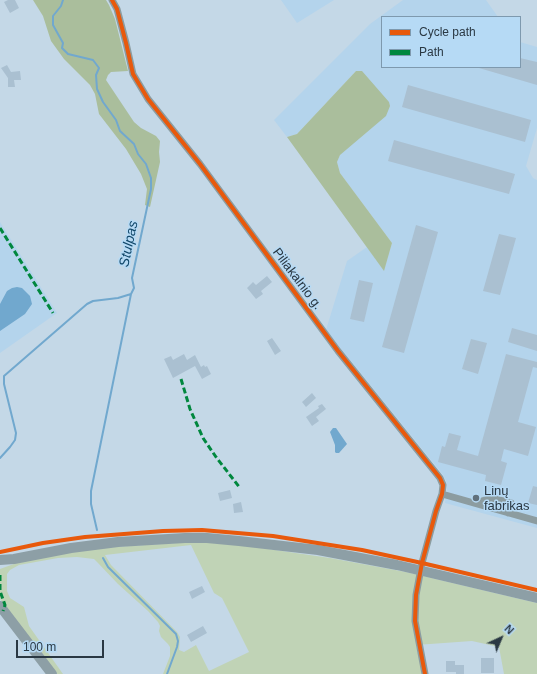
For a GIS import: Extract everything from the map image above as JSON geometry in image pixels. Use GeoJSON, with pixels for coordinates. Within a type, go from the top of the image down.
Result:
{"type":"FeatureCollection","features":[{"type":"Feature","properties":{"kind":"main road"},"geometry":{"type":"LineString","coordinates":[[0,560],[14,559],[71,548],[135,540],[185,538],[239,541],[318,550],[420,570],[537,598]]}},
{"type":"Feature","properties":{"kind":"main road"},"geometry":{"type":"LineString","coordinates":[[0,565],[14,559]]}},
{"type":"Feature","properties":{"kind":"main road"},"geometry":{"type":"LineString","coordinates":[[0,606],[52,674]]}},
{"type":"Feature","properties":{"kind":"street","name":"Piliakalnio g."},"geometry":{"type":"LineString","coordinates":[[112,0],[117,9],[133,74],[148,100],[200,164],[338,351],[435,472],[443,485],[442,494]]}},
{"type":"Feature","properties":{"kind":"street"},"geometry":{"type":"LineString","coordinates":[[425,674],[415,621],[416,595],[420,570],[442,494],[537,521]]}},
{"type":"Feature","properties":{"kind":"shaded area"},"geometry":{"type":"Polygon","coordinates":[[[281,0],[334,0],[297,23],[281,0]]]}},
{"type":"Feature","properties":{"kind":"shaded area"},"geometry":{"type":"Polygon","coordinates":[[[403,0],[486,0],[497,16],[381,16],[403,0]]]}},
{"type":"Feature","properties":{"kind":"shaded area"},"geometry":{"type":"Polygon","coordinates":[[[381,16],[381,68],[521,68],[521,42],[537,47],[537,128],[526,166],[533,178],[537,180],[537,528],[445,503],[447,487],[443,475],[326,330],[347,261],[367,247],[384,270],[392,243],[340,173],[337,162],[340,155],[356,71],[297,134],[287,137],[274,120],[370,24],[381,16]]]}},
{"type":"Feature","properties":{"kind":"shaded area"},"geometry":{"type":"Polygon","coordinates":[[[0,222],[57,313],[0,353],[0,222]]]}},
{"type":"Feature","properties":{"kind":"shaded area"},"geometry":{"type":"Polygon","coordinates":[[[17,287],[22,288],[30,296],[32,304],[25,314],[0,331],[0,304],[7,291],[17,287]]]}},
{"type":"Feature","properties":{"kind":"shaded area"},"geometry":{"type":"Polygon","coordinates":[[[333,428],[336,428],[347,444],[339,453],[335,452],[335,445],[330,432],[333,428]]]}},
{"type":"Feature","properties":{"kind":"green space"},"geometry":{"type":"Polygon","coordinates":[[[33,0],[106,0],[109,5],[115,19],[128,71],[111,72],[106,80],[134,122],[141,128],[156,136],[160,141],[160,162],[150,207],[145,205],[147,189],[141,174],[126,149],[99,114],[95,94],[90,85],[64,59],[51,41],[43,16],[33,0]]]}},
{"type":"Feature","properties":{"kind":"green space"},"geometry":{"type":"Polygon","coordinates":[[[356,71],[362,71],[389,102],[390,106],[386,116],[340,155],[337,162],[340,173],[392,243],[384,271],[287,137],[297,134],[356,71]]]}},
{"type":"Feature","properties":{"kind":"green space"},"geometry":{"type":"Polygon","coordinates":[[[193,542],[234,544],[330,558],[406,572],[537,603],[537,674],[504,674],[499,647],[472,641],[416,645],[423,674],[163,674],[170,656],[170,647],[161,637],[158,622],[94,559],[77,557],[58,558],[19,565],[10,570],[7,574],[7,591],[10,598],[24,607],[29,626],[63,674],[57,674],[0,599],[0,569],[22,561],[78,551],[193,542]],[[191,545],[105,555],[111,565],[177,632],[180,637],[179,650],[184,652],[196,645],[209,671],[249,652],[222,598],[214,593],[191,545]]]}},
{"type":"Feature","properties":{"kind":"building"},"geometry":{"type":"Polygon","coordinates":[[[8,0],[15,0],[19,8],[10,13],[4,2],[8,0]]]}},
{"type":"Feature","properties":{"kind":"building"},"geometry":{"type":"Polygon","coordinates":[[[521,58],[537,62],[537,85],[479,68],[521,68],[521,58]]]}},
{"type":"Feature","properties":{"kind":"building"},"geometry":{"type":"Polygon","coordinates":[[[7,65],[11,72],[20,71],[21,80],[14,80],[15,87],[8,87],[8,78],[1,68],[7,65]]]}},
{"type":"Feature","properties":{"kind":"building"},"geometry":{"type":"Polygon","coordinates":[[[408,85],[531,120],[525,142],[402,107],[408,85]]]}},
{"type":"Feature","properties":{"kind":"building"},"geometry":{"type":"Polygon","coordinates":[[[394,140],[515,174],[509,194],[388,161],[394,140]]]}},
{"type":"Feature","properties":{"kind":"building"},"geometry":{"type":"Polygon","coordinates":[[[416,225],[438,232],[404,353],[382,347],[416,225]]]}},
{"type":"Feature","properties":{"kind":"building"},"geometry":{"type":"Polygon","coordinates":[[[499,234],[516,238],[500,295],[483,291],[499,234]]]}},
{"type":"Feature","properties":{"kind":"building"},"geometry":{"type":"Polygon","coordinates":[[[267,276],[272,282],[261,291],[263,294],[256,299],[247,288],[253,282],[256,285],[267,276]]]}},
{"type":"Feature","properties":{"kind":"building"},"geometry":{"type":"Polygon","coordinates":[[[359,280],[373,283],[364,322],[350,319],[359,280]]]}},
{"type":"Feature","properties":{"kind":"building"},"geometry":{"type":"Polygon","coordinates":[[[512,328],[537,335],[537,351],[508,342],[512,328]]]}},
{"type":"Feature","properties":{"kind":"building"},"geometry":{"type":"Polygon","coordinates":[[[272,338],[281,351],[275,355],[267,341],[272,338]]]}},
{"type":"Feature","properties":{"kind":"building"},"geometry":{"type":"Polygon","coordinates":[[[471,339],[487,343],[478,374],[462,369],[471,339]]]}},
{"type":"Feature","properties":{"kind":"building"},"geometry":{"type":"Polygon","coordinates":[[[184,354],[187,360],[195,355],[201,367],[204,365],[205,367],[207,366],[211,374],[202,379],[195,366],[173,378],[164,359],[171,356],[173,360],[184,354]]]}},
{"type":"Feature","properties":{"kind":"building"},"geometry":{"type":"Polygon","coordinates":[[[506,354],[537,362],[537,368],[533,367],[518,422],[536,427],[528,456],[504,449],[501,461],[507,463],[501,485],[485,481],[486,475],[438,462],[442,446],[445,447],[449,433],[461,436],[457,450],[478,456],[506,354]]]}},
{"type":"Feature","properties":{"kind":"building"},"geometry":{"type":"Polygon","coordinates":[[[312,393],[316,398],[306,407],[302,402],[312,393]]]}},
{"type":"Feature","properties":{"kind":"building"},"geometry":{"type":"Polygon","coordinates":[[[322,404],[326,409],[316,417],[319,421],[312,426],[306,417],[319,408],[318,406],[322,404]]]}},
{"type":"Feature","properties":{"kind":"building"},"geometry":{"type":"Polygon","coordinates":[[[533,486],[537,487],[537,505],[528,503],[533,486]]]}},
{"type":"Feature","properties":{"kind":"building"},"geometry":{"type":"Polygon","coordinates":[[[230,490],[232,498],[220,501],[218,493],[230,490]]]}},
{"type":"Feature","properties":{"kind":"building"},"geometry":{"type":"Polygon","coordinates":[[[241,502],[243,512],[234,513],[233,504],[241,502]]]}},
{"type":"Feature","properties":{"kind":"building"},"geometry":{"type":"Polygon","coordinates":[[[202,586],[205,592],[192,599],[189,592],[202,586]]]}},
{"type":"Feature","properties":{"kind":"building"},"geometry":{"type":"Polygon","coordinates":[[[203,626],[207,633],[191,642],[187,635],[203,626]]]}},
{"type":"Feature","properties":{"kind":"building"},"geometry":{"type":"Polygon","coordinates":[[[481,658],[494,658],[494,673],[481,673],[481,658]]]}},
{"type":"Feature","properties":{"kind":"building"},"geometry":{"type":"Polygon","coordinates":[[[446,661],[455,661],[455,665],[464,665],[464,674],[446,672],[446,661]]]}},
{"type":"Feature","properties":{"kind":"waterway","name":"Stulpas"},"geometry":{"type":"LineString","coordinates":[[0,458],[15,440],[16,433],[4,384],[4,376],[87,304],[93,301],[118,298],[131,294],[134,288],[132,278],[151,189],[151,178],[146,164],[138,154],[134,144],[120,131],[116,120],[103,102],[97,89],[96,75],[99,68],[93,60],[68,54],[62,48],[63,43],[53,25],[53,16],[61,6],[63,0]]}},
{"type":"Feature","properties":{"kind":"waterway"},"geometry":{"type":"LineString","coordinates":[[97,530],[91,504],[91,491],[131,294]]}},
{"type":"Feature","properties":{"kind":"waterway"},"geometry":{"type":"LineString","coordinates":[[103,558],[108,567],[176,634],[178,641],[177,647],[167,674]]}},
{"type":"Feature","properties":{"kind":"marked path"},"geometry":{"type":"LineString","coordinates":[[0,228],[53,313]]}},
{"type":"Feature","properties":{"kind":"marked path"},"geometry":{"type":"LineString","coordinates":[[181,379],[190,409],[203,438],[240,488]]}},
{"type":"Feature","properties":{"kind":"marked path"},"geometry":{"type":"LineString","coordinates":[[0,575],[0,591],[5,605],[3,611]]}},
{"type":"Feature","properties":{"kind":"cycle path"},"geometry":{"type":"LineString","coordinates":[[112,0],[117,9],[133,74],[148,99],[200,164],[338,351],[440,478],[443,485],[442,494],[422,563],[416,595],[415,621],[425,674]]}},
{"type":"Feature","properties":{"kind":"cycle path"},"geometry":{"type":"LineString","coordinates":[[0,552],[43,543],[85,537],[163,531],[202,530],[273,536],[362,550],[537,590]]}},
{"type":"Feature","properties":{"kind":"place","name":"Linų fabrikas"},"geometry":{"type":"Point","coordinates":[476,498]}}]}
